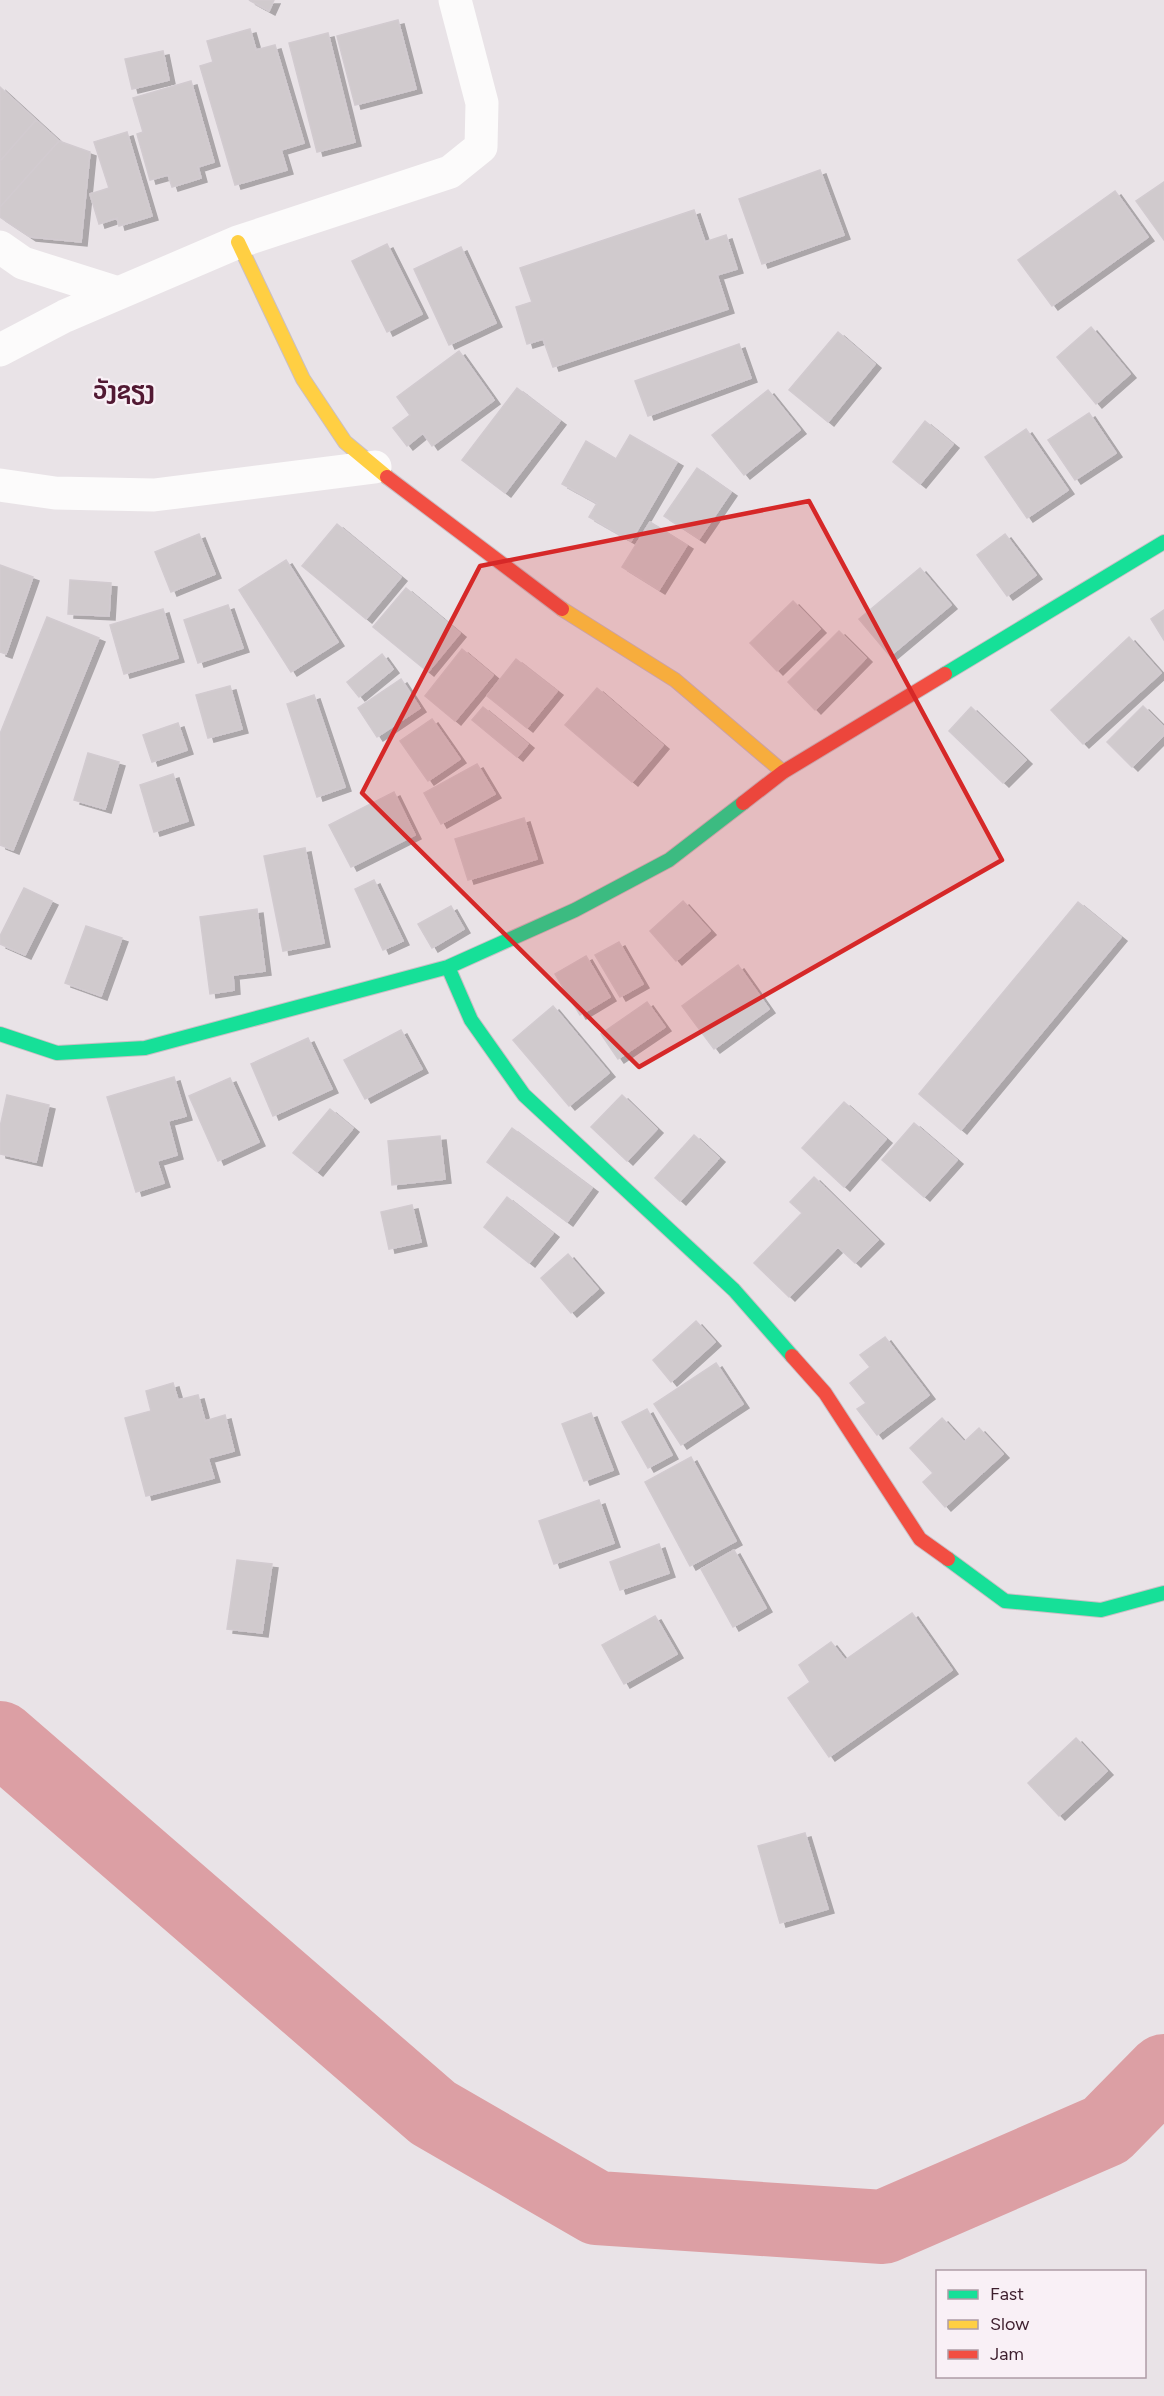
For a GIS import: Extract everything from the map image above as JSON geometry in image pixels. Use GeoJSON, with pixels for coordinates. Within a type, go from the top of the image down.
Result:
{"type":"FeatureCollection","features":[{"type":"Feature","properties":{"kind":"street"},"geometry":{"type":"LineString","coordinates":[[0,350],[65,316],[238,242],[450,172],[481,147],[482,103],[455,0]]}},
{"type":"Feature","properties":{"kind":"street"},"geometry":{"type":"LineString","coordinates":[[238,242],[303,379],[345,442],[408,495],[562,609],[675,680],[783,772]]}},
{"type":"Feature","properties":{"kind":"street"},"geometry":{"type":"LineString","coordinates":[[0,247],[23,263],[118,293]]}},
{"type":"Feature","properties":{"kind":"street"},"geometry":{"type":"LineString","coordinates":[[0,485],[55,493],[154,495],[375,467]]}},
{"type":"Feature","properties":{"kind":"street"},"geometry":{"type":"LineString","coordinates":[[0,1034],[57,1053],[146,1048],[448,968],[575,910],[669,860],[783,772],[1164,542]]}},
{"type":"Feature","properties":{"kind":"street"},"geometry":{"type":"LineString","coordinates":[[448,968],[471,1020],[524,1095],[734,1290],[825,1393],[920,1539],[1005,1601],[1101,1610],[1164,1593]]}},
{"type":"Feature","properties":{"kind":"highlighted area"},"geometry":{"type":"Polygon","coordinates":[[[809,501],[1002,860],[639,1067],[362,793],[480,566],[809,501]]]}},
{"type":"Feature","properties":{"kind":"building"},"geometry":{"type":"Polygon","coordinates":[[[249,0],[274,0],[269,11],[249,0]]]}},
{"type":"Feature","properties":{"kind":"building"},"geometry":{"type":"Polygon","coordinates":[[[398,20],[416,89],[355,105],[337,36],[398,20]]]}},
{"type":"Feature","properties":{"kind":"building"},"geometry":{"type":"Polygon","coordinates":[[[250,29],[256,50],[275,45],[304,143],[281,150],[287,170],[235,185],[200,66],[213,62],[207,41],[250,29]]]}},
{"type":"Feature","properties":{"kind":"building"},"geometry":{"type":"Polygon","coordinates":[[[328,33],[355,142],[317,152],[289,43],[328,33]]]}},
{"type":"Feature","properties":{"kind":"building"},"geometry":{"type":"Polygon","coordinates":[[[163,51],[169,80],[132,89],[125,59],[163,51]]]}},
{"type":"Feature","properties":{"kind":"building"},"geometry":{"type":"Polygon","coordinates":[[[191,81],[214,162],[198,167],[201,178],[172,187],[168,175],[150,180],[137,134],[143,132],[133,98],[191,81]]]}},
{"type":"Feature","properties":{"kind":"building"},"geometry":{"type":"Polygon","coordinates":[[[0,87],[36,120],[0,161],[0,87]]]}},
{"type":"Feature","properties":{"kind":"building"},"geometry":{"type":"Polygon","coordinates":[[[36,120],[59,141],[0,207],[0,161],[36,120]]]}},
{"type":"Feature","properties":{"kind":"building"},"geometry":{"type":"Polygon","coordinates":[[[127,132],[152,216],[119,226],[117,218],[99,224],[90,194],[109,188],[94,142],[127,132]]]}},
{"type":"Feature","properties":{"kind":"building"},"geometry":{"type":"Polygon","coordinates":[[[59,141],[90,152],[81,242],[30,237],[0,217],[0,207],[59,141]]]}},
{"type":"Feature","properties":{"kind":"building"},"geometry":{"type":"Polygon","coordinates":[[[820,170],[844,235],[762,264],[739,199],[820,170]]]}},
{"type":"Feature","properties":{"kind":"building"},"geometry":{"type":"Polygon","coordinates":[[[1164,182],[1164,240],[1136,201],[1164,182]]]}},
{"type":"Feature","properties":{"kind":"building"},"geometry":{"type":"Polygon","coordinates":[[[1115,191],[1148,237],[1052,306],[1018,260],[1115,191]]]}},
{"type":"Feature","properties":{"kind":"building"},"geometry":{"type":"Polygon","coordinates":[[[694,210],[705,242],[726,235],[737,269],[717,275],[728,309],[553,367],[543,339],[527,344],[516,307],[532,302],[520,268],[694,210]]]}},
{"type":"Feature","properties":{"kind":"building"},"geometry":{"type":"Polygon","coordinates":[[[387,244],[422,314],[387,332],[352,261],[387,244]]]}},
{"type":"Feature","properties":{"kind":"building"},"geometry":{"type":"Polygon","coordinates":[[[461,247],[496,323],[449,345],[414,269],[461,247]]]}},
{"type":"Feature","properties":{"kind":"building"},"geometry":{"type":"Polygon","coordinates":[[[1091,327],[1130,374],[1096,404],[1057,357],[1091,327]]]}},
{"type":"Feature","properties":{"kind":"building"},"geometry":{"type":"Polygon","coordinates":[[[838,332],[875,364],[828,422],[789,390],[838,332]]]}},
{"type":"Feature","properties":{"kind":"building"},"geometry":{"type":"Polygon","coordinates":[[[739,344],[751,378],[648,416],[635,381],[739,344]]]}},
{"type":"Feature","properties":{"kind":"building"},"geometry":{"type":"Polygon","coordinates":[[[459,351],[494,400],[432,446],[423,433],[407,446],[393,428],[410,415],[397,397],[459,351]]]}},
{"type":"Feature","properties":{"kind":"building"},"geometry":{"type":"Polygon","coordinates":[[[517,388],[560,421],[505,493],[462,460],[517,388]]]}},
{"type":"Feature","properties":{"kind":"building"},"geometry":{"type":"Polygon","coordinates":[[[768,390],[800,430],[744,475],[712,435],[768,390]]]}},
{"type":"Feature","properties":{"kind":"building"},"geometry":{"type":"Polygon","coordinates":[[[1089,413],[1116,453],[1075,480],[1048,440],[1089,413]]]}},
{"type":"Feature","properties":{"kind":"building"},"geometry":{"type":"Polygon","coordinates":[[[925,421],[953,444],[920,484],[893,462],[925,421]]]}},
{"type":"Feature","properties":{"kind":"building"},"geometry":{"type":"Polygon","coordinates":[[[1026,429],[1068,490],[1027,518],[985,457],[1026,429]]]}},
{"type":"Feature","properties":{"kind":"building"},"geometry":{"type":"Polygon","coordinates":[[[630,435],[677,462],[631,541],[589,517],[597,503],[562,484],[586,441],[616,459],[630,435]]]}},
{"type":"Feature","properties":{"kind":"building"},"geometry":{"type":"Polygon","coordinates":[[[697,468],[731,492],[699,539],[664,516],[697,468]]]}},
{"type":"Feature","properties":{"kind":"building"},"geometry":{"type":"Polygon","coordinates":[[[650,522],[687,545],[659,590],[622,567],[650,522]]]}},
{"type":"Feature","properties":{"kind":"building"},"geometry":{"type":"Polygon","coordinates":[[[337,524],[401,577],[366,619],[302,566],[337,524]]]}},
{"type":"Feature","properties":{"kind":"building"},"geometry":{"type":"Polygon","coordinates":[[[199,534],[215,574],[171,592],[155,552],[199,534]]]}},
{"type":"Feature","properties":{"kind":"building"},"geometry":{"type":"Polygon","coordinates":[[[1005,534],[1036,575],[1007,596],[977,555],[1005,534]]]}},
{"type":"Feature","properties":{"kind":"building"},"geometry":{"type":"Polygon","coordinates":[[[286,560],[338,642],[291,672],[239,590],[286,560]]]}},
{"type":"Feature","properties":{"kind":"building"},"geometry":{"type":"Polygon","coordinates":[[[0,565],[33,577],[6,654],[0,652],[0,565]]]}},
{"type":"Feature","properties":{"kind":"building"},"geometry":{"type":"Polygon","coordinates":[[[920,568],[951,605],[890,656],[859,619],[920,568]]]}},
{"type":"Feature","properties":{"kind":"building"},"geometry":{"type":"Polygon","coordinates":[[[70,580],[111,583],[109,616],[68,614],[70,580]]]}},
{"type":"Feature","properties":{"kind":"building"},"geometry":{"type":"Polygon","coordinates":[[[406,588],[460,633],[428,672],[373,627],[406,588]]]}},
{"type":"Feature","properties":{"kind":"building"},"geometry":{"type":"Polygon","coordinates":[[[793,601],[820,629],[777,671],[750,643],[793,601]]]}},
{"type":"Feature","properties":{"kind":"building"},"geometry":{"type":"Polygon","coordinates":[[[228,605],[243,648],[198,663],[184,620],[228,605]]]}},
{"type":"Feature","properties":{"kind":"building"},"geometry":{"type":"Polygon","coordinates":[[[163,609],[178,658],[124,674],[110,625],[163,609]]]}},
{"type":"Feature","properties":{"kind":"building"},"geometry":{"type":"Polygon","coordinates":[[[1164,610],[1164,640],[1151,619],[1164,610]]]}},
{"type":"Feature","properties":{"kind":"building"},"geometry":{"type":"Polygon","coordinates":[[[47,617],[99,638],[13,850],[0,845],[0,734],[47,617]]]}},
{"type":"Feature","properties":{"kind":"building"},"geometry":{"type":"Polygon","coordinates":[[[839,631],[866,658],[815,710],[788,682],[839,631]]]}},
{"type":"Feature","properties":{"kind":"building"},"geometry":{"type":"Polygon","coordinates":[[[1129,637],[1161,673],[1083,744],[1051,710],[1129,637]]]}},
{"type":"Feature","properties":{"kind":"building"},"geometry":{"type":"Polygon","coordinates":[[[462,649],[493,675],[455,721],[425,696],[462,649]]]}},
{"type":"Feature","properties":{"kind":"building"},"geometry":{"type":"Polygon","coordinates":[[[382,654],[393,669],[359,697],[347,682],[382,654]]]}},
{"type":"Feature","properties":{"kind":"building"},"geometry":{"type":"Polygon","coordinates":[[[516,659],[557,691],[527,728],[487,696],[516,659]]]}},
{"type":"Feature","properties":{"kind":"building"},"geometry":{"type":"Polygon","coordinates":[[[401,679],[420,708],[377,737],[358,708],[401,679]]]}},
{"type":"Feature","properties":{"kind":"building"},"geometry":{"type":"Polygon","coordinates":[[[230,686],[242,729],[208,738],[196,695],[230,686]]]}},
{"type":"Feature","properties":{"kind":"building"},"geometry":{"type":"Polygon","coordinates":[[[597,688],[663,745],[632,782],[565,725],[597,688]]]}},
{"type":"Feature","properties":{"kind":"building"},"geometry":{"type":"Polygon","coordinates":[[[314,695],[345,787],[317,797],[287,704],[314,695]]]}},
{"type":"Feature","properties":{"kind":"building"},"geometry":{"type":"Polygon","coordinates":[[[1143,706],[1164,727],[1164,735],[1132,767],[1107,742],[1143,706]]]}},
{"type":"Feature","properties":{"kind":"building"},"geometry":{"type":"Polygon","coordinates":[[[483,707],[528,744],[517,757],[472,720],[483,707]]]}},
{"type":"Feature","properties":{"kind":"building"},"geometry":{"type":"Polygon","coordinates":[[[971,707],[1026,760],[1003,783],[949,731],[971,707]]]}},
{"type":"Feature","properties":{"kind":"building"},"geometry":{"type":"Polygon","coordinates":[[[432,719],[460,759],[428,781],[400,741],[432,719]]]}},
{"type":"Feature","properties":{"kind":"building"},"geometry":{"type":"Polygon","coordinates":[[[178,723],[187,750],[152,762],[143,735],[178,723]]]}},
{"type":"Feature","properties":{"kind":"building"},"geometry":{"type":"Polygon","coordinates":[[[88,753],[119,762],[105,809],[74,800],[88,753]]]}},
{"type":"Feature","properties":{"kind":"building"},"geometry":{"type":"Polygon","coordinates":[[[477,764],[495,794],[441,824],[424,793],[477,764]]]}},
{"type":"Feature","properties":{"kind":"building"},"geometry":{"type":"Polygon","coordinates":[[[173,774],[188,821],[154,832],[140,785],[173,774]]]}},
{"type":"Feature","properties":{"kind":"building"},"geometry":{"type":"Polygon","coordinates":[[[394,792],[415,835],[351,867],[329,825],[394,792]]]}},
{"type":"Feature","properties":{"kind":"building"},"geometry":{"type":"Polygon","coordinates":[[[524,818],[537,859],[468,880],[455,839],[524,818]]]}},
{"type":"Feature","properties":{"kind":"building"},"geometry":{"type":"Polygon","coordinates":[[[305,848],[324,943],[283,951],[264,856],[305,848]]]}},
{"type":"Feature","properties":{"kind":"building"},"geometry":{"type":"Polygon","coordinates":[[[374,880],[403,941],[383,950],[355,889],[374,880]]]}},
{"type":"Feature","properties":{"kind":"building"},"geometry":{"type":"Polygon","coordinates":[[[24,888],[52,901],[25,955],[0,944],[0,936],[24,888]]]}},
{"type":"Feature","properties":{"kind":"building"},"geometry":{"type":"Polygon","coordinates":[[[683,901],[710,931],[676,961],[650,931],[683,901]]]}},
{"type":"Feature","properties":{"kind":"building"},"geometry":{"type":"Polygon","coordinates":[[[1078,902],[1121,937],[961,1130],[919,1094],[1078,902]]]}},
{"type":"Feature","properties":{"kind":"building"},"geometry":{"type":"Polygon","coordinates":[[[451,906],[464,929],[432,948],[418,924],[451,906]]]}},
{"type":"Feature","properties":{"kind":"building"},"geometry":{"type":"Polygon","coordinates":[[[257,909],[265,971],[233,975],[234,990],[210,994],[200,917],[257,909]]]}},
{"type":"Feature","properties":{"kind":"building"},"geometry":{"type":"Polygon","coordinates":[[[86,926],[122,938],[101,996],[65,983],[86,926]]]}},
{"type":"Feature","properties":{"kind":"building"},"geometry":{"type":"Polygon","coordinates":[[[619,942],[643,984],[620,997],[595,955],[619,942]]]}},
{"type":"Feature","properties":{"kind":"building"},"geometry":{"type":"Polygon","coordinates":[[[586,956],[610,997],[580,1015],[555,974],[586,956]]]}},
{"type":"Feature","properties":{"kind":"building"},"geometry":{"type":"Polygon","coordinates":[[[738,965],[769,1009],[714,1049],[682,1006],[738,965]]]}},
{"type":"Feature","properties":{"kind":"building"},"geometry":{"type":"Polygon","coordinates":[[[647,1002],[665,1027],[618,1059],[601,1034],[647,1002]]]}},
{"type":"Feature","properties":{"kind":"building"},"geometry":{"type":"Polygon","coordinates":[[[553,1006],[609,1073],[569,1106],[513,1040],[553,1006]]]}},
{"type":"Feature","properties":{"kind":"building"},"geometry":{"type":"Polygon","coordinates":[[[401,1030],[422,1069],[365,1099],[344,1060],[401,1030]]]}},
{"type":"Feature","properties":{"kind":"building"},"geometry":{"type":"Polygon","coordinates":[[[308,1038],[332,1089],[273,1116],[251,1064],[308,1038]]]}},
{"type":"Feature","properties":{"kind":"building"},"geometry":{"type":"Polygon","coordinates":[[[174,1077],[186,1116],[168,1121],[177,1155],[157,1161],[164,1183],[136,1192],[107,1097],[174,1077]]]}},
{"type":"Feature","properties":{"kind":"building"},"geometry":{"type":"Polygon","coordinates":[[[230,1078],[259,1142],[218,1161],[189,1096],[230,1078]]]}},
{"type":"Feature","properties":{"kind":"building"},"geometry":{"type":"Polygon","coordinates":[[[7,1095],[49,1105],[36,1162],[0,1154],[0,1127],[7,1095]]]}},
{"type":"Feature","properties":{"kind":"building"},"geometry":{"type":"Polygon","coordinates":[[[622,1095],[657,1129],[627,1161],[591,1127],[622,1095]]]}},
{"type":"Feature","properties":{"kind":"building"},"geometry":{"type":"Polygon","coordinates":[[[844,1102],[886,1139],[844,1187],[802,1148],[844,1102]]]}},
{"type":"Feature","properties":{"kind":"building"},"geometry":{"type":"Polygon","coordinates":[[[330,1109],[353,1128],[317,1172],[293,1153],[330,1109]]]}},
{"type":"Feature","properties":{"kind":"building"},"geometry":{"type":"Polygon","coordinates":[[[914,1123],[957,1160],[924,1197],[882,1160],[914,1123]]]}},
{"type":"Feature","properties":{"kind":"building"},"geometry":{"type":"Polygon","coordinates":[[[512,1128],[592,1188],[567,1222],[487,1162],[512,1128]]]}},
{"type":"Feature","properties":{"kind":"building"},"geometry":{"type":"Polygon","coordinates":[[[694,1135],[719,1158],[680,1201],[655,1178],[694,1135]]]}},
{"type":"Feature","properties":{"kind":"building"},"geometry":{"type":"Polygon","coordinates":[[[440,1136],[445,1179],[392,1185],[388,1141],[440,1136]]]}},
{"type":"Feature","properties":{"kind":"building"},"geometry":{"type":"Polygon","coordinates":[[[814,1177],[878,1240],[855,1263],[838,1247],[789,1297],[754,1263],[802,1213],[790,1202],[814,1177]]]}},
{"type":"Feature","properties":{"kind":"building"},"geometry":{"type":"Polygon","coordinates":[[[507,1197],[553,1233],[529,1263],[484,1227],[507,1197]]]}},
{"type":"Feature","properties":{"kind":"building"},"geometry":{"type":"Polygon","coordinates":[[[412,1205],[421,1242],[389,1249],[381,1212],[412,1205]]]}},
{"type":"Feature","properties":{"kind":"building"},"geometry":{"type":"Polygon","coordinates":[[[568,1254],[598,1289],[571,1313],[541,1278],[568,1254]]]}},
{"type":"Feature","properties":{"kind":"building"},"geometry":{"type":"Polygon","coordinates":[[[696,1321],[715,1342],[671,1382],[653,1360],[696,1321]]]}},
{"type":"Feature","properties":{"kind":"building"},"geometry":{"type":"Polygon","coordinates":[[[885,1337],[929,1395],[877,1435],[857,1409],[866,1403],[850,1383],[870,1367],[860,1355],[885,1337]]]}},
{"type":"Feature","properties":{"kind":"building"},"geometry":{"type":"Polygon","coordinates":[[[716,1363],[743,1404],[681,1445],[654,1404],[716,1363]]]}},
{"type":"Feature","properties":{"kind":"building"},"geometry":{"type":"Polygon","coordinates":[[[173,1383],[178,1400],[198,1395],[205,1421],[225,1415],[234,1451],[208,1458],[214,1478],[146,1496],[125,1418],[151,1411],[146,1391],[173,1383]]]}},
{"type":"Feature","properties":{"kind":"building"},"geometry":{"type":"Polygon","coordinates":[[[647,1409],[672,1455],[648,1468],[622,1422],[647,1409]]]}},
{"type":"Feature","properties":{"kind":"building"},"geometry":{"type":"Polygon","coordinates":[[[591,1413],[613,1470],[584,1481],[562,1424],[591,1413]]]}},
{"type":"Feature","properties":{"kind":"building"},"geometry":{"type":"Polygon","coordinates":[[[942,1418],[964,1442],[979,1428],[1003,1454],[945,1507],[923,1482],[933,1473],[910,1448],[942,1418]]]}},
{"type":"Feature","properties":{"kind":"building"},"geometry":{"type":"Polygon","coordinates":[[[691,1457],[736,1541],[690,1566],[645,1482],[691,1457]]]}},
{"type":"Feature","properties":{"kind":"building"},"geometry":{"type":"Polygon","coordinates":[[[599,1500],[614,1543],[554,1564],[539,1521],[599,1500]]]}},
{"type":"Feature","properties":{"kind":"building"},"geometry":{"type":"Polygon","coordinates":[[[659,1544],[669,1573],[620,1590],[610,1562],[659,1544]]]}},
{"type":"Feature","properties":{"kind":"building"},"geometry":{"type":"Polygon","coordinates":[[[734,1550],[766,1608],[733,1627],[701,1569],[734,1550]]]}},
{"type":"Feature","properties":{"kind":"building"},"geometry":{"type":"Polygon","coordinates":[[[237,1560],[272,1564],[262,1633],[227,1629],[237,1560]]]}},
{"type":"Feature","properties":{"kind":"building"},"geometry":{"type":"Polygon","coordinates":[[[912,1613],[952,1670],[829,1757],[788,1698],[810,1682],[799,1665],[831,1642],[845,1660],[912,1613]]]}},
{"type":"Feature","properties":{"kind":"building"},"geometry":{"type":"Polygon","coordinates":[[[655,1616],[677,1654],[624,1684],[602,1645],[655,1616]]]}},
{"type":"Feature","properties":{"kind":"building"},"geometry":{"type":"Polygon","coordinates":[[[1076,1738],[1107,1771],[1059,1816],[1028,1783],[1076,1738]]]}},
{"type":"Feature","properties":{"kind":"building"},"geometry":{"type":"Polygon","coordinates":[[[805,1833],[828,1909],[780,1923],[758,1846],[805,1833]]]}},
{"type":"Feature","properties":{"kind":"waterway"},"geometry":{"type":"LineString","coordinates":[[0,1738],[433,2113],[597,2208],[883,2227],[1106,2130],[1164,2071]]}},
{"type":"Feature","properties":{"kind":"traffic: fast"},"geometry":{"type":"LineString","coordinates":[[945,674],[1164,542]]}},
{"type":"Feature","properties":{"kind":"traffic: fast"},"geometry":{"type":"LineString","coordinates":[[0,1034],[57,1053],[145,1048],[448,967],[575,910],[669,860],[743,803]]}},
{"type":"Feature","properties":{"kind":"traffic: fast"},"geometry":{"type":"LineString","coordinates":[[448,967],[471,1020],[524,1095],[734,1290],[792,1356]]}},
{"type":"Feature","properties":{"kind":"traffic: fast"},"geometry":{"type":"LineString","coordinates":[[948,1559],[1005,1601],[1101,1610],[1164,1593]]}},
{"type":"Feature","properties":{"kind":"traffic: slow"},"geometry":{"type":"LineString","coordinates":[[238,242],[303,379],[345,442],[387,477]]}},
{"type":"Feature","properties":{"kind":"traffic: slow"},"geometry":{"type":"LineString","coordinates":[[562,609],[675,680],[783,772]]}},
{"type":"Feature","properties":{"kind":"traffic: jam"},"geometry":{"type":"LineString","coordinates":[[387,477],[562,609]]}},
{"type":"Feature","properties":{"kind":"traffic: jam"},"geometry":{"type":"LineString","coordinates":[[743,803],[783,772],[945,674]]}},
{"type":"Feature","properties":{"kind":"traffic: jam"},"geometry":{"type":"LineString","coordinates":[[792,1356],[825,1393],[920,1539],[948,1559]]}},
{"type":"Feature","properties":{"kind":"district","name":"ວັງຊຽງ"},"geometry":{"type":"Point","coordinates":[124,391]}}]}
